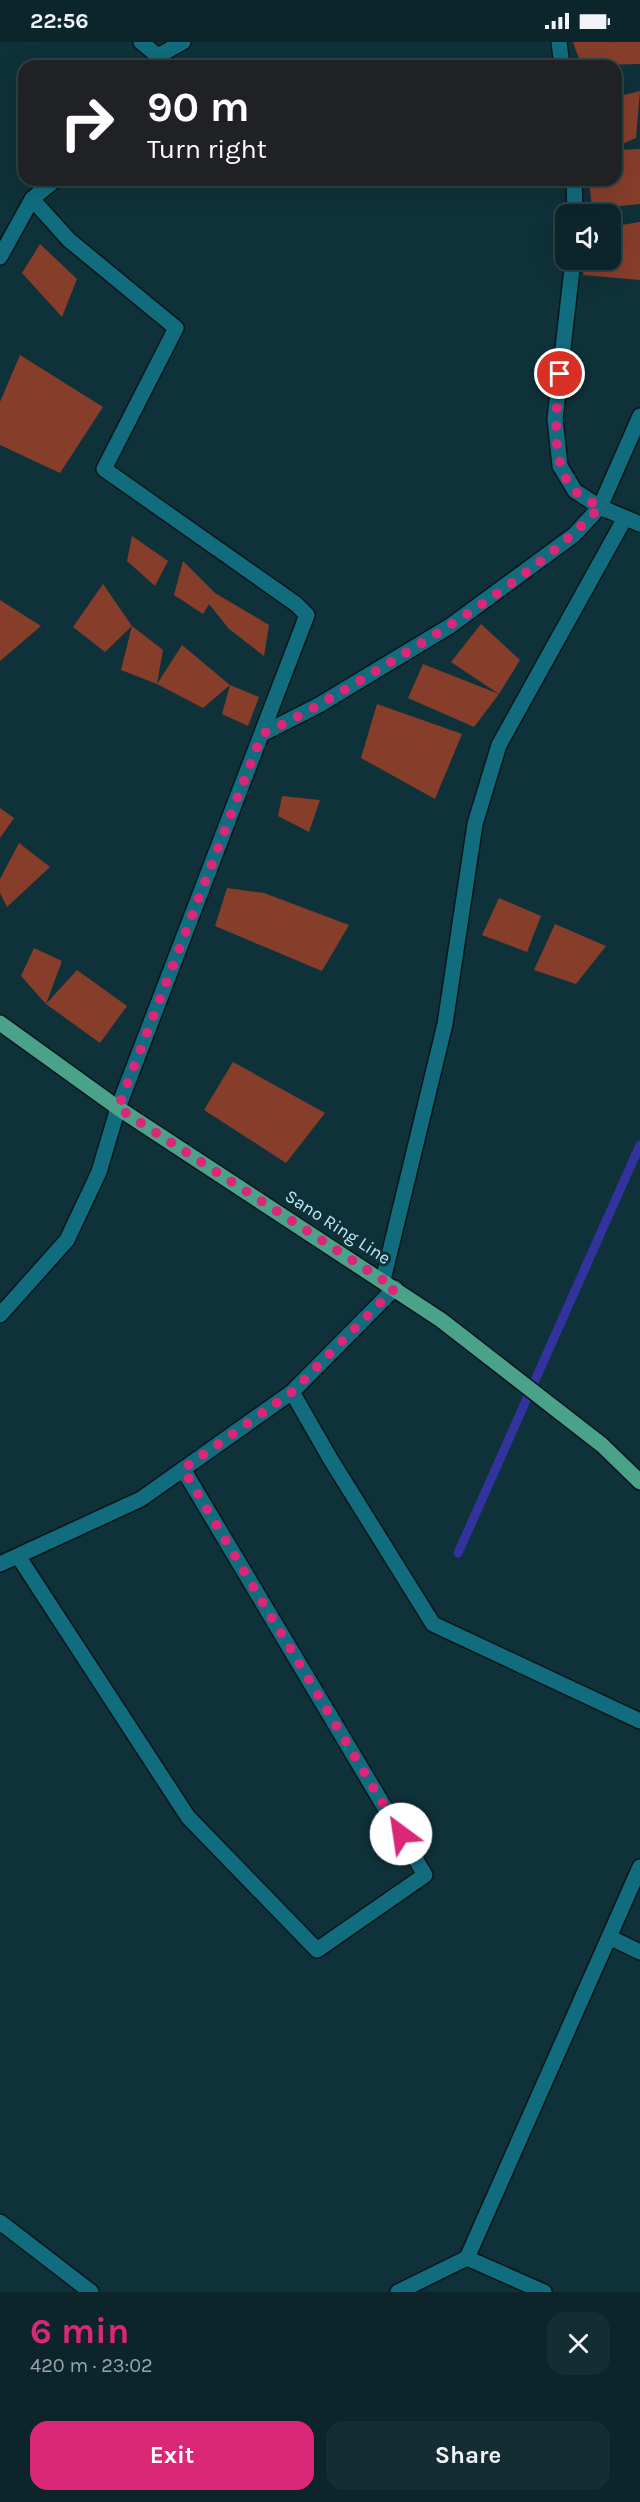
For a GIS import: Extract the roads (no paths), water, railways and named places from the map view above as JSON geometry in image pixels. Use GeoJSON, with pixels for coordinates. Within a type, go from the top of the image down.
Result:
{"type":"FeatureCollection","features":[{"type":"Feature","properties":{"kind":"main road","name":"Sano Ring Line"},"geometry":{"type":"LineString","coordinates":[[0,1023],[118,1108],[441,1320],[602,1445],[640,1482]]}},
{"type":"Feature","properties":{"kind":"street"},"geometry":{"type":"LineString","coordinates":[[141,42],[152,60]]}},
{"type":"Feature","properties":{"kind":"street"},"geometry":{"type":"LineString","coordinates":[[155,60],[183,42]]}},
{"type":"Feature","properties":{"kind":"street"},"geometry":{"type":"LineString","coordinates":[[559,42],[561,60]]}},
{"type":"Feature","properties":{"kind":"street"},"geometry":{"type":"LineString","coordinates":[[0,257],[32,200],[48,186]]}},
{"type":"Feature","properties":{"kind":"street"},"geometry":{"type":"LineString","coordinates":[[574,186],[575,204]]}},
{"type":"Feature","properties":{"kind":"street"},"geometry":{"type":"LineString","coordinates":[[0,1315],[67,1240],[99,1172],[118,1108],[307,615],[296,604],[104,469],[176,327],[69,240],[32,200]]}},
{"type":"Feature","properties":{"kind":"street"},"geometry":{"type":"LineString","coordinates":[[572,270],[555,419],[560,466],[575,491],[600,507],[640,525]]}},
{"type":"Feature","properties":{"kind":"street"},"geometry":{"type":"LineString","coordinates":[[262,734],[319,705],[450,626],[574,535],[600,507],[640,416]]}},
{"type":"Feature","properties":{"kind":"street"},"geometry":{"type":"LineString","coordinates":[[0,1564],[141,1499],[292,1392],[389,1284],[445,1024],[475,824],[499,746],[625,518]]}},
{"type":"Feature","properties":{"kind":"street"},"geometry":{"type":"LineString","coordinates":[[292,1392],[331,1460],[433,1624],[640,1721]]}},
{"type":"Feature","properties":{"kind":"street"},"geometry":{"type":"LineString","coordinates":[[18,1556],[188,1817],[317,1950],[426,1875],[183,1469]]}},
{"type":"Feature","properties":{"kind":"street"},"geometry":{"type":"LineString","coordinates":[[398,2292],[467,2258],[640,1867]]}},
{"type":"Feature","properties":{"kind":"street"},"geometry":{"type":"LineString","coordinates":[[609,1937],[640,1952]]}},
{"type":"Feature","properties":{"kind":"street"},"geometry":{"type":"LineString","coordinates":[[0,2222],[91,2292]]}},
{"type":"Feature","properties":{"kind":"street"},"geometry":{"type":"LineString","coordinates":[[467,2258],[544,2292]]}},
{"type":"Feature","properties":{"kind":"waterway"},"geometry":{"type":"LineString","coordinates":[[458,1553],[640,1145]]}}]}
